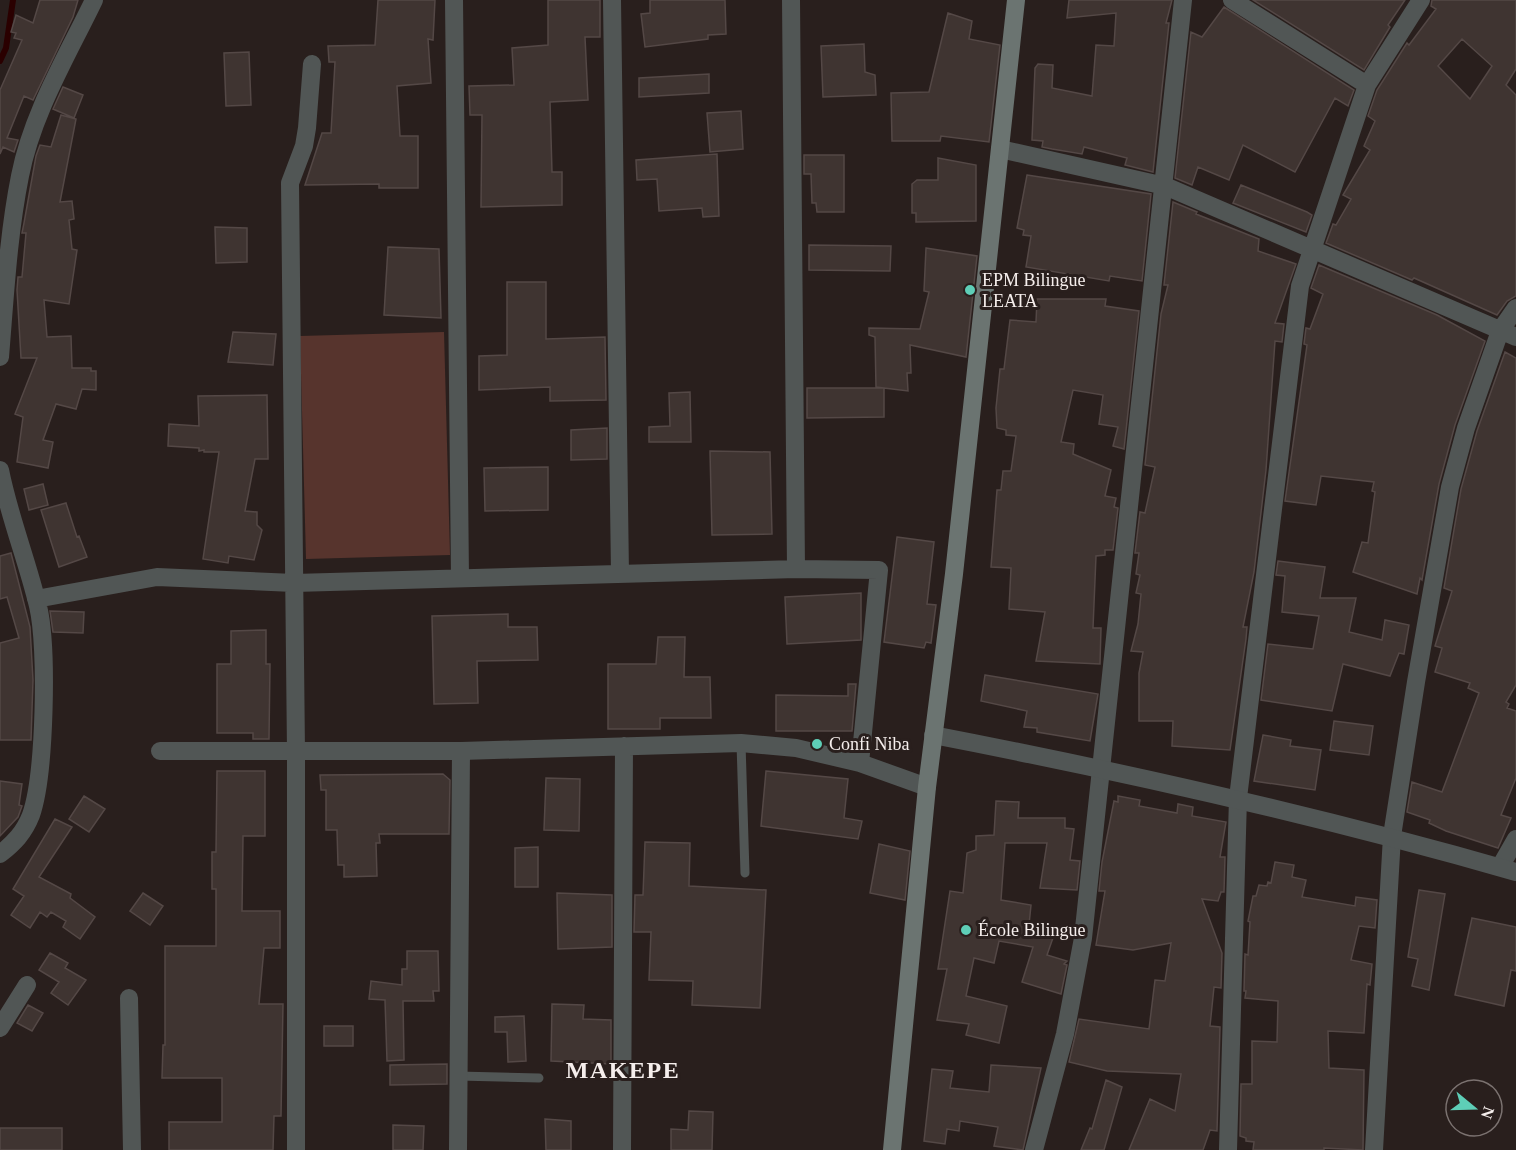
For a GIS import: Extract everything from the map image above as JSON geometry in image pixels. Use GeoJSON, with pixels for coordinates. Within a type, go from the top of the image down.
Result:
{"type":"FeatureCollection","features":[{"type":"Feature","properties":{"kind":"main road"},"geometry":{"type":"LineString","coordinates":[[892,1150],[927,787],[954,574],[1016,0]]}},
{"type":"Feature","properties":{"kind":"street"},"geometry":{"type":"LineString","coordinates":[[0,357],[10,244],[20,175],[36,122],[94,0]]}},
{"type":"Feature","properties":{"kind":"street"},"geometry":{"type":"LineString","coordinates":[[454,0],[460,578]]}},
{"type":"Feature","properties":{"kind":"street"},"geometry":{"type":"LineString","coordinates":[[612,0],[620,574]]}},
{"type":"Feature","properties":{"kind":"street"},"geometry":{"type":"LineString","coordinates":[[791,0],[796,569]]}},
{"type":"Feature","properties":{"kind":"street"},"geometry":{"type":"LineString","coordinates":[[1034,1150],[1065,1034],[1083,938],[1165,186],[1183,0]]}},
{"type":"Feature","properties":{"kind":"street"},"geometry":{"type":"LineString","coordinates":[[1232,0],[1367,85]]}},
{"type":"Feature","properties":{"kind":"street"},"geometry":{"type":"LineString","coordinates":[[1228,1150],[1238,798],[1300,286],[1367,85],[1421,0]]}},
{"type":"Feature","properties":{"kind":"street"},"geometry":{"type":"LineString","coordinates":[[296,1150],[296,752],[290,183],[304,146],[312,64]]}},
{"type":"Feature","properties":{"kind":"street"},"geometry":{"type":"LineString","coordinates":[[1000,149],[1165,186],[1508,334]]}},
{"type":"Feature","properties":{"kind":"street"},"geometry":{"type":"LineString","coordinates":[[1374,1150],[1392,836],[1450,486],[1466,428],[1508,334],[1516,308]]}},
{"type":"Feature","properties":{"kind":"street"},"geometry":{"type":"LineString","coordinates":[[0,470],[36,599],[44,654],[37,783],[31,815],[18,840],[0,854]]}},
{"type":"Feature","properties":{"kind":"street"},"geometry":{"type":"LineString","coordinates":[[36,599],[158,576],[294,582],[796,569],[879,570],[860,764]]}},
{"type":"Feature","properties":{"kind":"street"},"geometry":{"type":"LineString","coordinates":[[933,735],[1238,798],[1392,836],[1508,869],[1516,840]]}},
{"type":"Feature","properties":{"kind":"street"},"geometry":{"type":"LineString","coordinates":[[160,751],[461,751],[741,743],[796,748],[860,764],[927,787]]}},
{"type":"Feature","properties":{"kind":"street"},"geometry":{"type":"LineString","coordinates":[[622,1150],[624,746]]}},
{"type":"Feature","properties":{"kind":"street"},"geometry":{"type":"LineString","coordinates":[[458,1150],[461,751]]}},
{"type":"Feature","properties":{"kind":"street"},"geometry":{"type":"LineString","coordinates":[[0,1028],[27,985]]}},
{"type":"Feature","properties":{"kind":"street"},"geometry":{"type":"LineString","coordinates":[[129,998],[132,1150]]}},
{"type":"Feature","properties":{"kind":"lane"},"geometry":{"type":"LineString","coordinates":[[741,743],[745,873]]}},
{"type":"Feature","properties":{"kind":"lane"},"geometry":{"type":"LineString","coordinates":[[458,1076],[539,1078]]}},
{"type":"Feature","properties":{"kind":"shaded area"},"geometry":{"type":"Polygon","coordinates":[[[444,332],[450,555],[306,559],[300,336],[444,332]]]}},
{"type":"Feature","properties":{"kind":"building"},"geometry":{"type":"Polygon","coordinates":[[[40,0],[78,0],[73,17],[33,100],[24,96],[7,138],[18,140],[14,152],[3,147],[0,154],[0,90],[22,40],[14,38],[16,33],[11,32],[16,15],[33,23],[40,0]]]}},
{"type":"Feature","properties":{"kind":"building"},"geometry":{"type":"Polygon","coordinates":[[[378,0],[435,0],[433,40],[428,39],[431,83],[397,86],[400,136],[418,136],[418,188],[379,188],[379,184],[305,185],[322,133],[331,133],[335,62],[329,62],[328,46],[375,45],[378,0]]]}},
{"type":"Feature","properties":{"kind":"building"},"geometry":{"type":"Polygon","coordinates":[[[548,0],[600,0],[600,37],[585,37],[588,100],[550,102],[552,172],[562,172],[562,205],[481,207],[482,115],[470,115],[469,86],[514,85],[512,48],[548,45],[548,0]]]}},
{"type":"Feature","properties":{"kind":"building"},"geometry":{"type":"Polygon","coordinates":[[[650,0],[725,0],[726,34],[708,35],[708,39],[645,47],[641,14],[650,13],[650,0]]]}},
{"type":"Feature","properties":{"kind":"building"},"geometry":{"type":"Polygon","coordinates":[[[1069,0],[1172,0],[1166,23],[1169,23],[1153,172],[1125,165],[1127,158],[1084,147],[1082,154],[1052,149],[1042,147],[1043,141],[1032,140],[1035,68],[1038,64],[1053,65],[1052,88],[1092,96],[1096,45],[1114,46],[1116,13],[1067,18],[1069,0]]]}},
{"type":"Feature","properties":{"kind":"building"},"geometry":{"type":"Polygon","coordinates":[[[1253,0],[1405,0],[1388,25],[1390,27],[1364,70],[1253,0]]]}},
{"type":"Feature","properties":{"kind":"building"},"geometry":{"type":"Polygon","coordinates":[[[1432,0],[1516,0],[1516,69],[1506,85],[1516,95],[1516,296],[1507,301],[1497,315],[1414,278],[1412,280],[1326,243],[1333,224],[1336,225],[1351,199],[1343,195],[1370,150],[1364,146],[1375,121],[1368,116],[1377,90],[1407,43],[1409,45],[1436,9],[1431,6],[1432,0]],[[1462,39],[1438,66],[1470,99],[1492,66],[1462,39]]]}},
{"type":"Feature","properties":{"kind":"building"},"geometry":{"type":"Polygon","coordinates":[[[1224,7],[1354,90],[1348,106],[1335,98],[1295,172],[1243,145],[1229,180],[1198,167],[1192,185],[1175,178],[1191,32],[1202,37],[1224,7]]]}},
{"type":"Feature","properties":{"kind":"building"},"geometry":{"type":"Polygon","coordinates":[[[948,13],[972,21],[969,39],[1000,45],[989,142],[941,136],[940,141],[892,141],[891,93],[929,92],[948,13]]]}},
{"type":"Feature","properties":{"kind":"building"},"geometry":{"type":"Polygon","coordinates":[[[864,44],[865,72],[875,75],[876,95],[823,97],[821,46],[864,44]]]}},
{"type":"Feature","properties":{"kind":"building"},"geometry":{"type":"Polygon","coordinates":[[[249,52],[251,105],[226,106],[224,53],[249,52]]]}},
{"type":"Feature","properties":{"kind":"building"},"geometry":{"type":"Polygon","coordinates":[[[709,74],[709,93],[639,97],[639,78],[709,74]]]}},
{"type":"Feature","properties":{"kind":"building"},"geometry":{"type":"Polygon","coordinates":[[[63,87],[83,95],[74,118],[53,109],[63,87]]]}},
{"type":"Feature","properties":{"kind":"building"},"geometry":{"type":"Polygon","coordinates":[[[741,111],[743,149],[710,152],[707,113],[741,111]]]}},
{"type":"Feature","properties":{"kind":"building"},"geometry":{"type":"Polygon","coordinates":[[[61,115],[76,119],[60,202],[72,201],[74,219],[69,220],[72,249],[77,250],[69,304],[44,300],[47,337],[71,336],[72,368],[91,368],[91,371],[96,371],[96,390],[82,389],[76,409],[56,404],[43,440],[53,442],[48,468],[17,462],[23,417],[15,414],[37,358],[21,358],[17,290],[18,277],[22,277],[26,233],[22,233],[36,156],[40,145],[51,147],[61,115]]]}},
{"type":"Feature","properties":{"kind":"building"},"geometry":{"type":"Polygon","coordinates":[[[717,154],[719,216],[703,217],[702,208],[659,211],[657,179],[637,180],[636,160],[717,154]]]}},
{"type":"Feature","properties":{"kind":"building"},"geometry":{"type":"Polygon","coordinates":[[[804,155],[844,155],[844,212],[817,212],[816,203],[812,203],[811,174],[804,174],[804,155]]]}},
{"type":"Feature","properties":{"kind":"building"},"geometry":{"type":"Polygon","coordinates":[[[938,158],[976,165],[976,221],[916,222],[916,213],[912,213],[912,184],[917,180],[938,180],[938,158]]]}},
{"type":"Feature","properties":{"kind":"building"},"geometry":{"type":"Polygon","coordinates":[[[1027,175],[1151,194],[1142,281],[1110,276],[1109,281],[1026,267],[1031,236],[1023,235],[1024,230],[1017,228],[1027,175]]]}},
{"type":"Feature","properties":{"kind":"building"},"geometry":{"type":"Polygon","coordinates":[[[1241,185],[1312,215],[1306,232],[1233,203],[1241,185]]]}},
{"type":"Feature","properties":{"kind":"building"},"geometry":{"type":"Polygon","coordinates":[[[1173,202],[1197,212],[1196,214],[1259,239],[1258,251],[1296,264],[1275,323],[1284,324],[1282,342],[1275,341],[1266,470],[1254,572],[1243,627],[1247,627],[1246,639],[1230,750],[1172,746],[1173,721],[1139,721],[1139,673],[1143,652],[1131,651],[1138,624],[1141,594],[1136,593],[1140,575],[1136,574],[1139,553],[1135,553],[1140,512],[1145,513],[1155,467],[1145,465],[1161,314],[1168,285],[1164,285],[1173,202]]]}},
{"type":"Feature","properties":{"kind":"building"},"geometry":{"type":"Polygon","coordinates":[[[215,227],[247,228],[247,262],[216,263],[215,227]]]}},
{"type":"Feature","properties":{"kind":"building"},"geometry":{"type":"Polygon","coordinates":[[[809,245],[891,246],[890,271],[809,270],[809,245]]]}},
{"type":"Feature","properties":{"kind":"building"},"geometry":{"type":"Polygon","coordinates":[[[388,247],[439,249],[441,318],[384,315],[388,247]]]}},
{"type":"Feature","properties":{"kind":"building"},"geometry":{"type":"Polygon","coordinates":[[[926,248],[977,256],[966,357],[910,345],[911,373],[907,373],[908,391],[876,387],[875,337],[869,335],[869,328],[920,329],[929,292],[924,291],[926,248]]]}},
{"type":"Feature","properties":{"kind":"building"},"geometry":{"type":"Polygon","coordinates":[[[1319,265],[1437,315],[1485,341],[1455,425],[1439,484],[1422,580],[1420,578],[1417,594],[1353,572],[1362,542],[1368,543],[1375,492],[1372,491],[1374,482],[1321,476],[1316,505],[1285,501],[1307,345],[1304,344],[1306,328],[1310,329],[1323,294],[1311,288],[1319,265]]]}},
{"type":"Feature","properties":{"kind":"building"},"geometry":{"type":"Polygon","coordinates":[[[507,282],[546,282],[546,339],[605,337],[606,400],[550,401],[550,387],[479,390],[479,356],[507,355],[507,282]]]}},
{"type":"Feature","properties":{"kind":"building"},"geometry":{"type":"Polygon","coordinates":[[[1037,299],[1106,299],[1105,306],[1139,311],[1124,449],[1113,446],[1118,427],[1099,424],[1103,395],[1073,390],[1061,442],[1074,444],[1073,454],[1111,470],[1105,496],[1116,498],[1114,507],[1118,508],[1113,550],[1105,550],[1105,555],[1096,556],[1093,628],[1101,628],[1100,664],[1036,661],[1045,612],[1009,609],[1011,568],[991,567],[997,490],[1001,490],[1003,471],[1011,471],[1016,436],[1006,435],[1006,430],[997,428],[996,408],[1000,369],[1004,369],[1010,320],[1036,322],[1037,299]]]}},
{"type":"Feature","properties":{"kind":"building"},"geometry":{"type":"Polygon","coordinates":[[[233,332],[276,334],[273,365],[228,362],[233,332]]]}},
{"type":"Feature","properties":{"kind":"building"},"geometry":{"type":"Polygon","coordinates":[[[1505,352],[1516,358],[1516,685],[1506,702],[1509,704],[1507,708],[1516,711],[1516,778],[1501,815],[1511,818],[1498,848],[1446,831],[1429,823],[1430,820],[1407,812],[1412,782],[1442,792],[1479,693],[1468,688],[1470,683],[1435,672],[1442,648],[1435,646],[1452,591],[1444,588],[1461,489],[1477,431],[1505,352]]]}},
{"type":"Feature","properties":{"kind":"building"},"geometry":{"type":"Polygon","coordinates":[[[807,388],[884,388],[884,417],[807,418],[807,388]]]}},
{"type":"Feature","properties":{"kind":"building"},"geometry":{"type":"Polygon","coordinates":[[[690,392],[691,442],[649,442],[649,427],[670,426],[669,393],[690,392]]]}},
{"type":"Feature","properties":{"kind":"building"},"geometry":{"type":"Polygon","coordinates":[[[267,395],[268,459],[255,459],[245,511],[257,512],[257,525],[262,530],[254,560],[229,556],[228,563],[203,559],[219,452],[168,446],[169,424],[199,426],[198,396],[267,395]]]}},
{"type":"Feature","properties":{"kind":"building"},"geometry":{"type":"Polygon","coordinates":[[[607,428],[607,459],[571,460],[571,430],[607,428]]]}},
{"type":"Feature","properties":{"kind":"building"},"geometry":{"type":"Polygon","coordinates":[[[710,451],[770,452],[772,534],[712,535],[710,451]]]}},
{"type":"Feature","properties":{"kind":"building"},"geometry":{"type":"Polygon","coordinates":[[[548,467],[548,510],[485,511],[484,468],[548,467]]]}},
{"type":"Feature","properties":{"kind":"building"},"geometry":{"type":"Polygon","coordinates":[[[43,484],[48,505],[29,510],[24,489],[43,484]]]}},
{"type":"Feature","properties":{"kind":"building"},"geometry":{"type":"Polygon","coordinates":[[[66,503],[77,537],[79,536],[87,557],[59,567],[41,510],[66,503]]]}},
{"type":"Feature","properties":{"kind":"building"},"geometry":{"type":"Polygon","coordinates":[[[897,537],[934,542],[927,604],[936,605],[931,643],[926,642],[924,648],[884,642],[897,537]]]}},
{"type":"Feature","properties":{"kind":"building"},"geometry":{"type":"Polygon","coordinates":[[[11,553],[30,627],[33,680],[31,740],[0,740],[0,643],[19,638],[7,597],[0,599],[0,556],[11,553]]]}},
{"type":"Feature","properties":{"kind":"building"},"geometry":{"type":"Polygon","coordinates":[[[1278,561],[1325,567],[1320,598],[1356,598],[1349,632],[1382,640],[1385,620],[1409,625],[1404,654],[1399,653],[1390,676],[1343,664],[1332,711],[1261,700],[1268,644],[1313,649],[1319,616],[1282,612],[1285,576],[1276,575],[1278,561]]]}},
{"type":"Feature","properties":{"kind":"building"},"geometry":{"type":"Polygon","coordinates":[[[861,593],[861,640],[787,644],[785,597],[861,593]]]}},
{"type":"Feature","properties":{"kind":"building"},"geometry":{"type":"Polygon","coordinates":[[[50,611],[84,612],[83,633],[53,632],[50,611]]]}},
{"type":"Feature","properties":{"kind":"building"},"geometry":{"type":"Polygon","coordinates":[[[508,614],[508,627],[537,627],[538,660],[477,661],[478,703],[434,704],[432,616],[508,614]]]}},
{"type":"Feature","properties":{"kind":"building"},"geometry":{"type":"Polygon","coordinates":[[[266,630],[266,664],[270,664],[269,739],[253,739],[253,733],[217,733],[217,664],[231,664],[231,631],[266,630]]]}},
{"type":"Feature","properties":{"kind":"building"},"geometry":{"type":"Polygon","coordinates":[[[658,637],[685,637],[684,677],[710,677],[711,718],[660,718],[660,729],[608,729],[608,664],[656,664],[658,637]]]}},
{"type":"Feature","properties":{"kind":"building"},"geometry":{"type":"Polygon","coordinates":[[[985,675],[1098,694],[1090,741],[1037,732],[1037,728],[1024,727],[1027,711],[981,701],[985,675]]]}},
{"type":"Feature","properties":{"kind":"building"},"geometry":{"type":"Polygon","coordinates":[[[848,684],[856,684],[852,731],[776,731],[776,695],[848,696],[848,684]]]}},
{"type":"Feature","properties":{"kind":"building"},"geometry":{"type":"Polygon","coordinates":[[[1334,721],[1373,726],[1369,755],[1330,750],[1334,721]]]}},
{"type":"Feature","properties":{"kind":"building"},"geometry":{"type":"Polygon","coordinates":[[[1263,735],[1291,740],[1290,746],[1321,750],[1315,790],[1254,781],[1263,735]]]}},
{"type":"Feature","properties":{"kind":"building"},"geometry":{"type":"Polygon","coordinates":[[[217,771],[265,771],[265,836],[243,836],[242,911],[280,911],[280,948],[264,948],[259,1004],[283,1004],[281,1116],[274,1116],[273,1150],[169,1150],[169,1122],[222,1122],[222,1078],[162,1078],[163,1045],[165,1045],[165,946],[216,946],[216,889],[212,889],[212,852],[216,852],[217,771]]]}},
{"type":"Feature","properties":{"kind":"building"},"geometry":{"type":"Polygon","coordinates":[[[766,771],[848,779],[844,818],[862,821],[858,839],[761,826],[766,771]]]}},
{"type":"Feature","properties":{"kind":"building"},"geometry":{"type":"Polygon","coordinates":[[[443,774],[450,780],[449,834],[379,834],[380,843],[376,843],[377,876],[344,877],[344,865],[338,865],[337,830],[326,830],[326,790],[321,790],[320,775],[443,774]]]}},
{"type":"Feature","properties":{"kind":"building"},"geometry":{"type":"Polygon","coordinates":[[[546,778],[580,779],[579,831],[544,830],[546,778]]]}},
{"type":"Feature","properties":{"kind":"building"},"geometry":{"type":"Polygon","coordinates":[[[0,781],[22,784],[19,805],[22,806],[18,817],[0,836],[0,781]]]}},
{"type":"Feature","properties":{"kind":"building"},"geometry":{"type":"Polygon","coordinates":[[[84,796],[105,809],[89,832],[69,819],[84,796]]]}},
{"type":"Feature","properties":{"kind":"building"},"geometry":{"type":"Polygon","coordinates":[[[1118,796],[1140,800],[1139,806],[1177,813],[1178,804],[1193,807],[1192,816],[1226,822],[1220,857],[1225,857],[1224,892],[1221,892],[1218,901],[1202,899],[1222,953],[1221,988],[1214,987],[1210,1026],[1220,1027],[1217,1131],[1210,1130],[1203,1150],[1129,1150],[1150,1099],[1175,1111],[1181,1074],[1107,1071],[1069,1062],[1079,1019],[1149,1029],[1155,980],[1165,981],[1171,943],[1133,950],[1096,945],[1105,891],[1099,891],[1102,862],[1114,801],[1118,802],[1118,796]]]}},
{"type":"Feature","properties":{"kind":"building"},"geometry":{"type":"Polygon","coordinates":[[[996,801],[1019,802],[1018,818],[1065,818],[1065,828],[1074,829],[1070,860],[1080,861],[1077,890],[1040,888],[1047,843],[1005,843],[1001,900],[1031,905],[1029,925],[1055,932],[1047,955],[1067,961],[1064,964],[1067,965],[1061,994],[1022,982],[1033,947],[999,941],[994,963],[974,958],[966,996],[1007,1006],[999,1043],[966,1035],[969,1024],[937,1020],[947,969],[938,969],[950,891],[963,893],[967,853],[976,850],[976,836],[994,835],[996,801]]]}},
{"type":"Feature","properties":{"kind":"building"},"geometry":{"type":"Polygon","coordinates":[[[55,819],[72,827],[39,877],[71,894],[70,898],[95,917],[80,939],[63,927],[66,921],[51,912],[47,917],[40,912],[30,928],[11,915],[24,896],[13,889],[55,819]]]}},
{"type":"Feature","properties":{"kind":"building"},"geometry":{"type":"Polygon","coordinates":[[[645,842],[690,843],[689,886],[766,890],[760,1008],[692,1005],[693,981],[649,980],[651,932],[634,932],[635,895],[643,895],[645,842]]]}},
{"type":"Feature","properties":{"kind":"building"},"geometry":{"type":"Polygon","coordinates":[[[879,844],[910,851],[905,900],[870,893],[879,844]]]}},
{"type":"Feature","properties":{"kind":"building"},"geometry":{"type":"Polygon","coordinates":[[[538,847],[538,887],[515,887],[515,848],[538,847]]]}},
{"type":"Feature","properties":{"kind":"building"},"geometry":{"type":"Polygon","coordinates":[[[1275,862],[1294,865],[1292,877],[1306,880],[1302,897],[1355,906],[1356,897],[1377,900],[1375,928],[1359,926],[1351,960],[1372,964],[1370,985],[1367,984],[1364,1033],[1328,1031],[1329,1068],[1364,1070],[1363,1150],[1324,1148],[1324,1150],[1253,1150],[1254,1142],[1246,1141],[1246,1138],[1240,1136],[1241,1084],[1252,1084],[1252,1041],[1277,1042],[1278,1001],[1245,998],[1246,991],[1244,991],[1245,954],[1248,955],[1250,922],[1248,921],[1253,896],[1256,896],[1259,885],[1267,886],[1268,882],[1271,883],[1275,862]]]}},
{"type":"Feature","properties":{"kind":"building"},"geometry":{"type":"Polygon","coordinates":[[[1419,890],[1445,894],[1429,990],[1412,986],[1418,959],[1408,957],[1419,890]]]}},
{"type":"Feature","properties":{"kind":"building"},"geometry":{"type":"Polygon","coordinates":[[[143,893],[163,906],[150,925],[130,911],[143,893]]]}},
{"type":"Feature","properties":{"kind":"building"},"geometry":{"type":"Polygon","coordinates":[[[557,893],[612,895],[612,947],[558,949],[557,893]]]}},
{"type":"Feature","properties":{"kind":"building"},"geometry":{"type":"Polygon","coordinates":[[[1472,918],[1516,927],[1516,971],[1511,970],[1504,1006],[1455,995],[1472,918]]]}},
{"type":"Feature","properties":{"kind":"building"},"geometry":{"type":"Polygon","coordinates":[[[407,951],[438,951],[439,991],[433,991],[434,1001],[403,1001],[404,1060],[387,1061],[385,1000],[369,999],[371,981],[402,985],[402,969],[407,969],[407,951]]]}},
{"type":"Feature","properties":{"kind":"building"},"geometry":{"type":"Polygon","coordinates":[[[50,953],[68,963],[65,968],[86,980],[68,1005],[51,993],[59,982],[39,970],[50,953]]]}},
{"type":"Feature","properties":{"kind":"building"},"geometry":{"type":"Polygon","coordinates":[[[552,1004],[584,1005],[583,1019],[611,1020],[611,1064],[551,1061],[552,1004]]]}},
{"type":"Feature","properties":{"kind":"building"},"geometry":{"type":"Polygon","coordinates":[[[28,1005],[43,1013],[32,1031],[17,1023],[28,1005]]]}},
{"type":"Feature","properties":{"kind":"building"},"geometry":{"type":"Polygon","coordinates":[[[524,1016],[526,1061],[508,1062],[507,1032],[495,1032],[495,1017],[524,1016]]]}},
{"type":"Feature","properties":{"kind":"building"},"geometry":{"type":"Polygon","coordinates":[[[324,1026],[353,1026],[353,1046],[324,1046],[324,1026]]]}},
{"type":"Feature","properties":{"kind":"building"},"geometry":{"type":"Polygon","coordinates":[[[447,1064],[447,1084],[390,1085],[390,1065],[447,1064]]]}},
{"type":"Feature","properties":{"kind":"building"},"geometry":{"type":"Polygon","coordinates":[[[991,1065],[1041,1068],[1023,1150],[994,1146],[998,1127],[960,1121],[959,1131],[947,1129],[945,1144],[924,1141],[932,1069],[953,1071],[950,1088],[989,1092],[991,1065]]]}},
{"type":"Feature","properties":{"kind":"building"},"geometry":{"type":"Polygon","coordinates":[[[1106,1080],[1122,1087],[1104,1150],[1081,1150],[1090,1128],[1092,1129],[1106,1080]]]}},
{"type":"Feature","properties":{"kind":"building"},"geometry":{"type":"Polygon","coordinates":[[[689,1111],[713,1112],[712,1150],[671,1150],[671,1129],[688,1130],[689,1111]]]}},
{"type":"Feature","properties":{"kind":"building"},"geometry":{"type":"Polygon","coordinates":[[[545,1119],[571,1121],[571,1150],[546,1150],[545,1119]]]}},
{"type":"Feature","properties":{"kind":"building"},"geometry":{"type":"Polygon","coordinates":[[[393,1125],[424,1126],[423,1150],[393,1150],[393,1125]]]}},
{"type":"Feature","properties":{"kind":"building"},"geometry":{"type":"Polygon","coordinates":[[[0,1128],[62,1128],[62,1150],[0,1150],[0,1128]]]}},
{"type":"Feature","properties":{"kind":"waterway"},"geometry":{"type":"LineString","coordinates":[[0,61],[6,48],[13,0]]}},
{"type":"Feature","properties":{"kind":"place","name":"EPM Bilingue LEATA"},"geometry":{"type":"Point","coordinates":[970,290]}},
{"type":"Feature","properties":{"kind":"place","name":"Confi Niba"},"geometry":{"type":"Point","coordinates":[817,744]}},
{"type":"Feature","properties":{"kind":"place","name":"École Bilingue"},"geometry":{"type":"Point","coordinates":[966,930]}},
{"type":"Feature","properties":{"kind":"district","name":"MAKEPE"},"geometry":{"type":"Point","coordinates":[623,1070]}}]}
